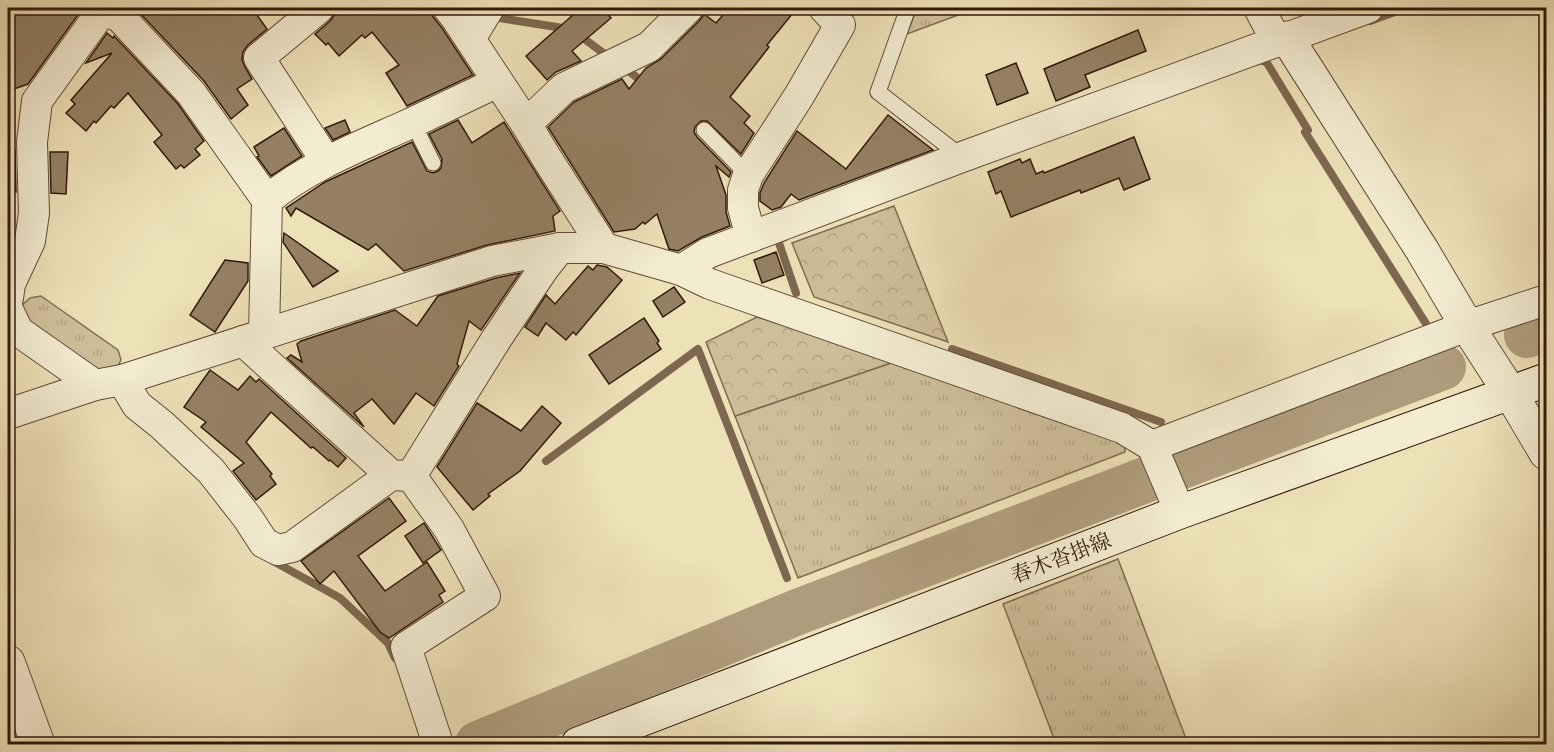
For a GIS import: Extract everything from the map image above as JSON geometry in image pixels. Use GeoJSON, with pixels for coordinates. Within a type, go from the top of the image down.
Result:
{"type":"FeatureCollection","features":[{"type":"Feature","properties":{"kind":"main road"},"geometry":{"type":"LineString","coordinates":[[1282,40],[1422,250],[1546,453]]}},
{"type":"Feature","properties":{"kind":"main road","name":"春木沓掛線"},"geometry":{"type":"LineString","coordinates":[[578,744],[1180,512],[1546,380]]}},
{"type":"Feature","properties":{"kind":"main road"},"geometry":{"type":"LineString","coordinates":[[8,662],[38,744]]}},
{"type":"Feature","properties":{"kind":"street"},"geometry":{"type":"LineString","coordinates":[[319,8],[259,58],[326,161]]}},
{"type":"Feature","properties":{"kind":"street"},"geometry":{"type":"LineString","coordinates":[[448,8],[526,124],[604,248]]}},
{"type":"Feature","properties":{"kind":"street"},"geometry":{"type":"LineString","coordinates":[[470,39],[489,8]]}},
{"type":"Feature","properties":{"kind":"street"},"geometry":{"type":"LineString","coordinates":[[526,124],[564,88],[649,47],[688,8]]}},
{"type":"Feature","properties":{"kind":"street"},"geometry":{"type":"LineString","coordinates":[[751,237],[743,208],[742,190],[748,175],[799,96],[840,25],[824,8]]}},
{"type":"Feature","properties":{"kind":"street"},"geometry":{"type":"LineString","coordinates":[[1259,8],[1282,40]]}},
{"type":"Feature","properties":{"kind":"street"},"geometry":{"type":"LineString","coordinates":[[681,270],[708,253],[1368,8]]}},
{"type":"Feature","properties":{"kind":"street"},"geometry":{"type":"LineString","coordinates":[[8,298],[10,284],[30,241],[32,231],[34,213],[32,142],[38,101],[111,11],[191,93],[267,200],[253,338]]}},
{"type":"Feature","properties":{"kind":"street"},"geometry":{"type":"LineString","coordinates":[[267,200],[285,185],[326,161],[413,123],[498,81]]}},
{"type":"Feature","properties":{"kind":"street"},"geometry":{"type":"LineString","coordinates":[[8,310],[18,331],[108,383],[162,424],[211,471],[264,543],[278,550],[292,547],[401,475],[560,248]]}},
{"type":"Feature","properties":{"kind":"street"},"geometry":{"type":"LineString","coordinates":[[8,414],[492,261],[560,248],[604,248],[681,270],[710,284],[1122,428],[1152,446],[1180,512]]}},
{"type":"Feature","properties":{"kind":"street"},"geometry":{"type":"LineString","coordinates":[[1152,446],[1467,326],[1546,300]]}},
{"type":"Feature","properties":{"kind":"street"},"geometry":{"type":"LineString","coordinates":[[253,338],[401,475],[448,528],[485,596],[406,647],[437,742]]}},
{"type":"Feature","properties":{"kind":"lane"},"geometry":{"type":"LineString","coordinates":[[908,8],[879,92],[962,157]]}},
{"type":"Feature","properties":{"kind":"lane"},"geometry":{"type":"LineString","coordinates":[[413,123],[433,163]]}},
{"type":"Feature","properties":{"kind":"lane"},"geometry":{"type":"LineString","coordinates":[[704,130],[748,175]]}},
{"type":"Feature","properties":{"kind":"green space"},"geometry":{"type":"Polygon","coordinates":[[[917,8],[977,8],[907,34],[917,8]]]}},
{"type":"Feature","properties":{"kind":"green space"},"geometry":{"type":"Polygon","coordinates":[[[894,206],[948,342],[814,297],[792,243],[894,206]]]}},
{"type":"Feature","properties":{"kind":"green space"},"geometry":{"type":"Polygon","coordinates":[[[41,296],[118,350],[121,360],[114,374],[99,373],[29,324],[22,305],[30,298],[41,296]]]}},
{"type":"Feature","properties":{"kind":"green space"},"geometry":{"type":"Polygon","coordinates":[[[757,317],[897,361],[735,416],[706,342],[757,317]]]}},
{"type":"Feature","properties":{"kind":"green space"},"geometry":{"type":"Polygon","coordinates":[[[897,361],[1124,441],[1125,452],[798,578],[735,416],[897,361]]]}},
{"type":"Feature","properties":{"kind":"green space"},"geometry":{"type":"Polygon","coordinates":[[[1118,559],[1188,744],[1056,744],[1003,604],[1118,559]]]}},
{"type":"Feature","properties":{"kind":"building"},"geometry":{"type":"Polygon","coordinates":[[[8,8],[73,8],[80,12],[28,84],[8,91],[8,8]]]}},
{"type":"Feature","properties":{"kind":"building"},"geometry":{"type":"Polygon","coordinates":[[[141,8],[252,8],[267,29],[243,52],[242,60],[252,79],[237,89],[248,105],[231,119],[204,81],[138,11],[141,8]]]}},
{"type":"Feature","properties":{"kind":"building"},"geometry":{"type":"Polygon","coordinates":[[[337,8],[426,8],[473,75],[407,106],[386,73],[399,65],[372,32],[365,38],[362,35],[339,56],[328,43],[326,45],[315,34],[330,21],[337,8]]]}},
{"type":"Feature","properties":{"kind":"building"},"geometry":{"type":"Polygon","coordinates":[[[581,8],[602,8],[611,18],[572,51],[581,61],[556,72],[547,80],[526,56],[581,8]]]}},
{"type":"Feature","properties":{"kind":"building"},"geometry":{"type":"Polygon","coordinates":[[[729,8],[797,8],[730,97],[750,116],[744,123],[754,133],[741,154],[707,121],[701,121],[695,127],[694,132],[697,137],[731,172],[729,177],[716,166],[726,195],[726,212],[730,226],[702,237],[678,251],[669,249],[657,214],[635,229],[614,232],[548,127],[574,102],[622,79],[629,89],[646,68],[661,59],[704,14],[716,23],[729,8]]]}},
{"type":"Feature","properties":{"kind":"building"},"geometry":{"type":"Polygon","coordinates":[[[1138,30],[1146,51],[1085,75],[1090,87],[1056,101],[1044,69],[1138,30]]]}},
{"type":"Feature","properties":{"kind":"building"},"geometry":{"type":"Polygon","coordinates":[[[107,33],[113,38],[114,36],[178,104],[204,141],[195,149],[200,155],[184,168],[181,165],[176,169],[154,142],[162,135],[128,93],[114,108],[111,106],[96,123],[94,121],[86,131],[66,113],[75,104],[71,100],[112,53],[86,63],[107,33]]]}},
{"type":"Feature","properties":{"kind":"building"},"geometry":{"type":"Polygon","coordinates":[[[1016,63],[1028,93],[997,105],[986,75],[1016,63]]]}},
{"type":"Feature","properties":{"kind":"building"},"geometry":{"type":"Polygon","coordinates":[[[888,115],[933,150],[799,200],[791,194],[781,207],[772,210],[760,201],[764,183],[797,131],[846,169],[888,115]]]}},
{"type":"Feature","properties":{"kind":"building"},"geometry":{"type":"Polygon","coordinates":[[[345,120],[350,132],[333,140],[325,128],[345,120]]]}},
{"type":"Feature","properties":{"kind":"building"},"geometry":{"type":"Polygon","coordinates":[[[458,120],[472,143],[504,122],[560,211],[553,216],[555,231],[487,245],[404,271],[376,244],[368,250],[296,208],[291,216],[286,208],[325,182],[412,142],[427,171],[433,173],[438,171],[441,168],[442,159],[429,134],[458,120]]]}},
{"type":"Feature","properties":{"kind":"building"},"geometry":{"type":"Polygon","coordinates":[[[284,128],[302,156],[271,176],[257,157],[259,156],[254,147],[284,128]]]}},
{"type":"Feature","properties":{"kind":"building"},"geometry":{"type":"Polygon","coordinates":[[[1134,137],[1150,179],[1124,190],[1119,178],[1081,193],[1080,190],[1011,217],[1001,191],[996,194],[988,172],[1020,159],[1022,163],[1030,159],[1036,174],[1043,171],[1044,173],[1134,137]]]}},
{"type":"Feature","properties":{"kind":"building"},"geometry":{"type":"Polygon","coordinates":[[[8,151],[15,151],[16,192],[8,192],[8,151]]]}},
{"type":"Feature","properties":{"kind":"building"},"geometry":{"type":"Polygon","coordinates":[[[50,152],[68,152],[66,194],[51,193],[50,152]]]}},
{"type":"Feature","properties":{"kind":"building"},"geometry":{"type":"Polygon","coordinates":[[[284,233],[338,271],[313,287],[283,242],[284,233]]]}},
{"type":"Feature","properties":{"kind":"building"},"geometry":{"type":"Polygon","coordinates":[[[776,252],[784,275],[762,283],[754,260],[776,252]]]}},
{"type":"Feature","properties":{"kind":"building"},"geometry":{"type":"Polygon","coordinates":[[[225,260],[248,263],[248,281],[215,332],[190,315],[225,260]]]}},
{"type":"Feature","properties":{"kind":"building"},"geometry":{"type":"Polygon","coordinates":[[[597,265],[607,267],[622,280],[576,335],[573,332],[566,340],[546,323],[538,336],[525,327],[546,295],[555,304],[588,266],[593,270],[597,265]]]}},
{"type":"Feature","properties":{"kind":"building"},"geometry":{"type":"Polygon","coordinates":[[[520,273],[481,330],[469,321],[457,364],[459,366],[434,406],[416,393],[394,424],[372,399],[354,413],[364,427],[287,358],[291,355],[302,362],[297,344],[301,341],[395,310],[417,326],[438,296],[520,273]]]}},
{"type":"Feature","properties":{"kind":"building"},"geometry":{"type":"Polygon","coordinates":[[[674,287],[685,302],[663,317],[653,301],[674,287]]]}},
{"type":"Feature","properties":{"kind":"building"},"geometry":{"type":"Polygon","coordinates":[[[644,318],[659,341],[657,343],[661,349],[609,384],[589,355],[644,318]]]}},
{"type":"Feature","properties":{"kind":"building"},"geometry":{"type":"Polygon","coordinates":[[[210,370],[238,390],[250,376],[256,382],[259,379],[346,458],[338,467],[313,447],[311,448],[271,412],[246,442],[272,474],[270,476],[276,484],[256,500],[233,471],[244,463],[201,427],[206,422],[184,407],[210,370]]]}},
{"type":"Feature","properties":{"kind":"building"},"geometry":{"type":"Polygon","coordinates":[[[477,403],[521,431],[542,406],[561,423],[520,471],[488,494],[490,496],[473,510],[437,467],[477,403]]]}},
{"type":"Feature","properties":{"kind":"building"},"geometry":{"type":"Polygon","coordinates":[[[389,498],[406,521],[358,556],[385,591],[427,562],[445,591],[439,595],[443,602],[389,638],[380,632],[334,571],[320,584],[301,561],[389,498]]]}},
{"type":"Feature","properties":{"kind":"building"},"geometry":{"type":"Polygon","coordinates":[[[424,523],[441,550],[423,563],[405,536],[424,523]]]}},
{"type":"Feature","properties":{"kind":"waterway"},"geometry":{"type":"LineString","coordinates":[[1370,21],[1406,8]]}},
{"type":"Feature","properties":{"kind":"waterway"},"geometry":{"type":"LineString","coordinates":[[493,17],[569,29]]}},
{"type":"Feature","properties":{"kind":"waterway"},"geometry":{"type":"LineString","coordinates":[[579,35],[606,55]]}},
{"type":"Feature","properties":{"kind":"waterway"},"geometry":{"type":"LineString","coordinates":[[1256,62],[1261,60],[1267,63],[1308,130],[1305,132],[1430,330]]}},
{"type":"Feature","properties":{"kind":"waterway"},"geometry":{"type":"LineString","coordinates":[[626,69],[644,83]]}},
{"type":"Feature","properties":{"kind":"waterway"},"geometry":{"type":"LineString","coordinates":[[785,237],[778,240],[796,293]]}},
{"type":"Feature","properties":{"kind":"waterway"},"geometry":{"type":"LineString","coordinates":[[1527,335],[1546,328]]}},
{"type":"Feature","properties":{"kind":"waterway"},"geometry":{"type":"LineString","coordinates":[[546,461],[698,349],[787,578]]}},
{"type":"Feature","properties":{"kind":"waterway"},"geometry":{"type":"LineString","coordinates":[[952,349],[1161,422]]}},
{"type":"Feature","properties":{"kind":"waterway"},"geometry":{"type":"LineString","coordinates":[[478,744],[800,611],[1443,367]]}},
{"type":"Feature","properties":{"kind":"waterway"},"geometry":{"type":"LineString","coordinates":[[1236,429],[1271,432]]}},
{"type":"Feature","properties":{"kind":"waterway"},"geometry":{"type":"LineString","coordinates":[[273,561],[340,598],[388,643],[395,658]]}}]}
